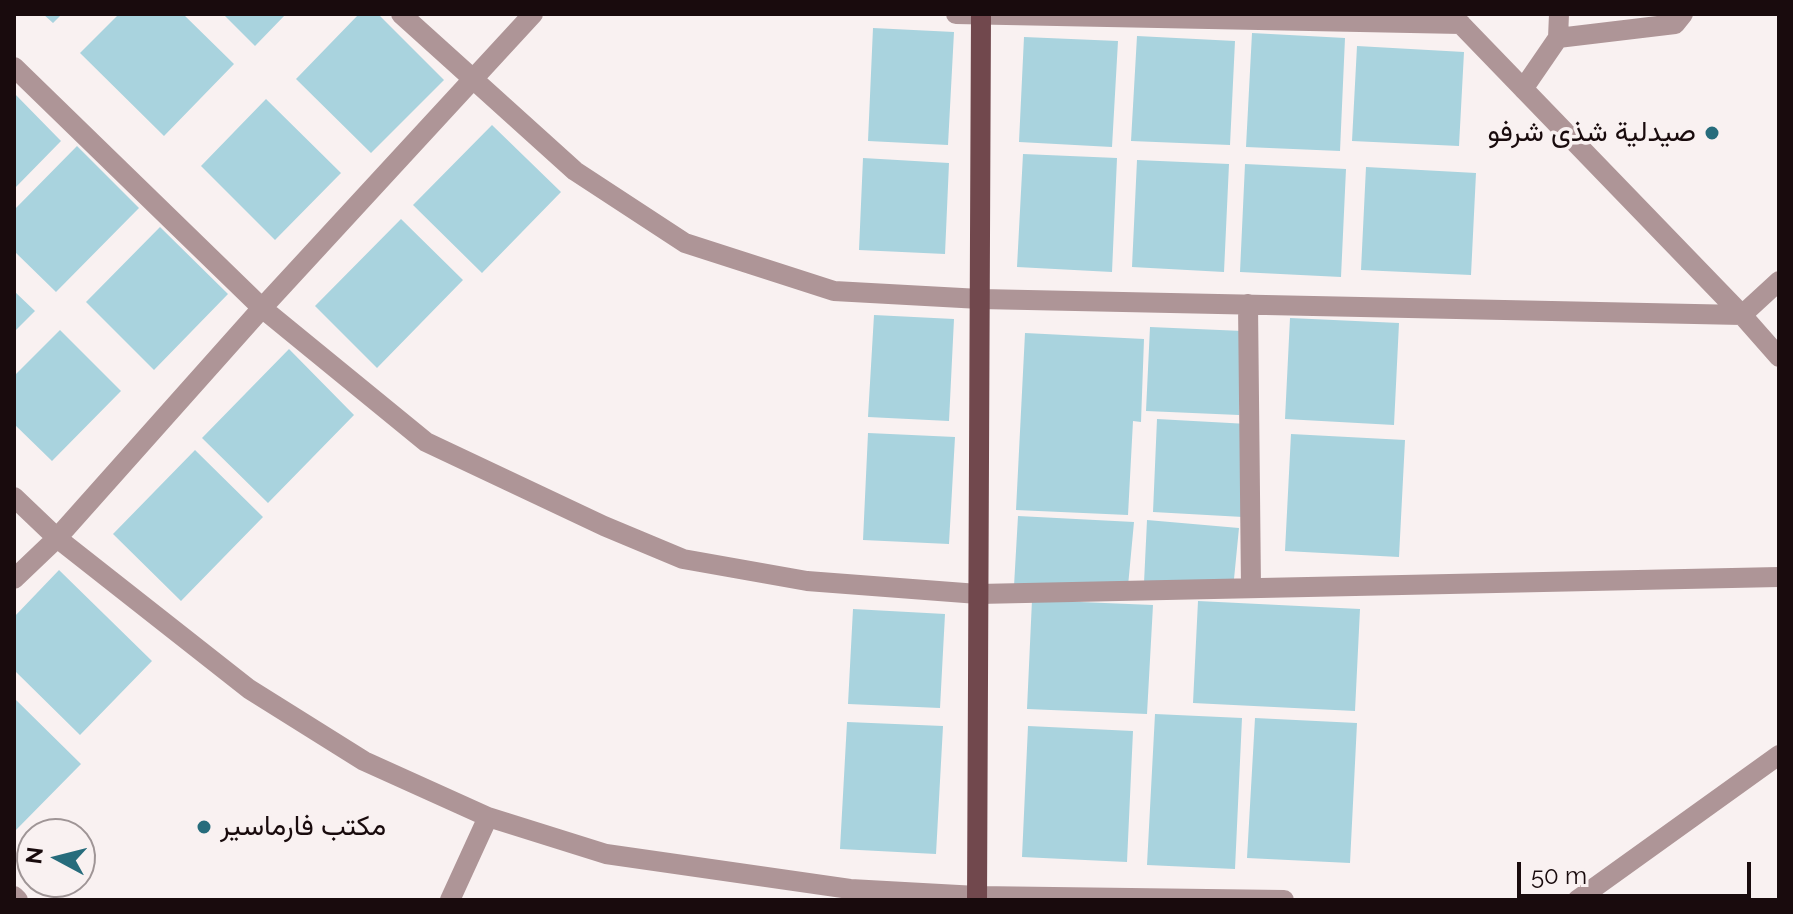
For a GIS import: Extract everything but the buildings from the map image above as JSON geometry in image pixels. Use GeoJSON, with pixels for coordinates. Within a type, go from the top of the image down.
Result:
{"type":"FeatureCollection","features":[{"type":"Feature","properties":{"kind":"main road"},"geometry":{"type":"LineString","coordinates":[[977,898],[981,15]]}},
{"type":"Feature","properties":{"kind":"street"},"geometry":{"type":"LineString","coordinates":[[401,14],[575,171],[685,243],[834,291],[980,299],[1742,315],[1779,281]]}},
{"type":"Feature","properties":{"kind":"street"},"geometry":{"type":"LineString","coordinates":[[14,579],[57,538],[262,308],[533,14]]}},
{"type":"Feature","properties":{"kind":"street"},"geometry":{"type":"LineString","coordinates":[[956,14],[1456,19],[1779,357]]}},
{"type":"Feature","properties":{"kind":"street"},"geometry":{"type":"LineString","coordinates":[[1523,89],[1558,38],[1559,14]]}},
{"type":"Feature","properties":{"kind":"street"},"geometry":{"type":"LineString","coordinates":[[1558,38],[1675,24],[1683,14]]}},
{"type":"Feature","properties":{"kind":"street"},"geometry":{"type":"LineString","coordinates":[[14,67],[262,308],[426,442],[604,526],[683,559],[807,581],[978,594],[1779,577]]}},
{"type":"Feature","properties":{"kind":"street"},"geometry":{"type":"LineString","coordinates":[[1248,304],[1251,588]]}},
{"type":"Feature","properties":{"kind":"street"},"geometry":{"type":"LineString","coordinates":[[14,497],[57,538],[249,689],[364,761],[488,817],[606,854],[850,889],[977,898],[1284,900]]}},
{"type":"Feature","properties":{"kind":"street"},"geometry":{"type":"LineString","coordinates":[[1577,900],[1779,755]]}},
{"type":"Feature","properties":{"kind":"street"},"geometry":{"type":"LineString","coordinates":[[450,900],[488,817]]}},
{"type":"Feature","properties":{"kind":"place","name":"صيدلية شذى شرفو"},"geometry":{"type":"Point","coordinates":[1712,133]}},
{"type":"Feature","properties":{"kind":"place","name":"مكتب فارماسير"},"geometry":{"type":"Point","coordinates":[204,827]}}]}
